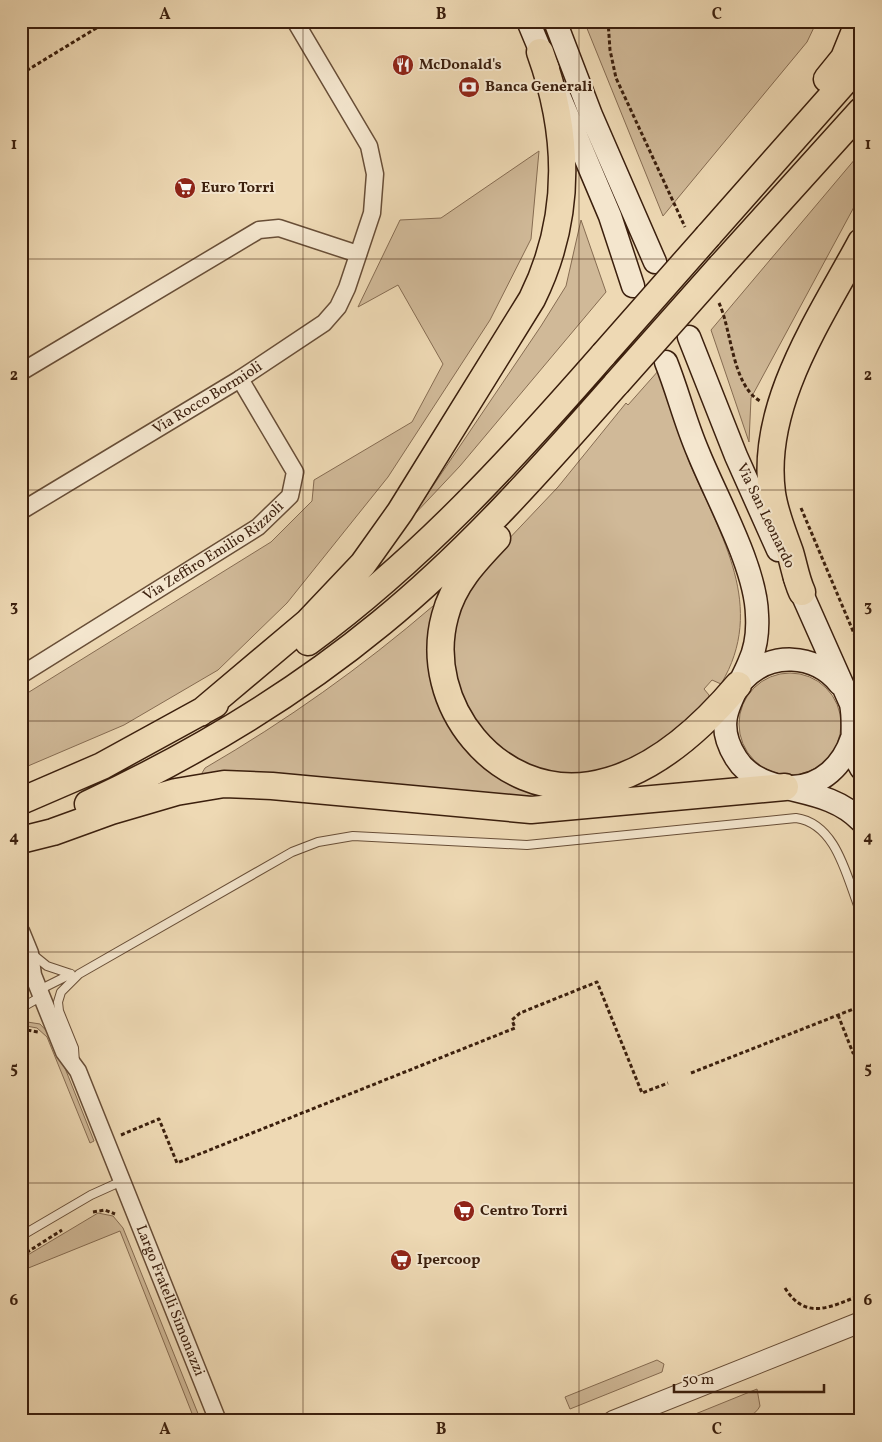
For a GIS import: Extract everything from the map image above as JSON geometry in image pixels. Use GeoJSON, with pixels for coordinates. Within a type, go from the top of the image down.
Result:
{"type":"FeatureCollection","features":[{"type":"Feature","properties":{"kind":"highway"},"geometry":{"type":"LineString","coordinates":[[769,165],[790,124],[844,58],[859,21]]}},
{"type":"Feature","properties":{"kind":"highway"},"geometry":{"type":"LineString","coordinates":[[200,713],[302,627],[358,571],[400,512],[532,299],[550,261],[555,243],[562,186],[560,132],[548,73],[540,52]]}},
{"type":"Feature","properties":{"kind":"highway"},"geometry":{"type":"LineString","coordinates":[[21,802],[102,766],[239,690],[352,609],[428,543],[498,472],[604,354],[697,232],[769,165],[861,63]]}},
{"type":"Feature","properties":{"kind":"highway"},"geometry":{"type":"LineString","coordinates":[[21,834],[86,806],[176,761],[238,726],[310,677],[380,623],[446,565],[511,501],[861,111]]}},
{"type":"Feature","properties":{"kind":"highway"},"geometry":{"type":"LineString","coordinates":[[802,592],[773,503],[771,465],[774,437],[784,395],[793,370],[861,242]]}},
{"type":"Feature","properties":{"kind":"highway"},"geometry":{"type":"LineString","coordinates":[[609,392],[592,413],[580,447],[476,560],[453,594],[444,621],[440,652],[446,684],[455,710],[477,744],[507,769],[546,783],[588,785],[629,774],[657,759],[704,720],[738,685]]}},
{"type":"Feature","properties":{"kind":"highway"},"geometry":{"type":"LineString","coordinates":[[21,840],[53,832],[111,811],[176,792],[224,784],[272,786],[526,810],[569,809],[785,787]]}},
{"type":"Feature","properties":{"kind":"main road"},"geometry":{"type":"LineString","coordinates":[[528,21],[607,210],[633,286]]}},
{"type":"Feature","properties":{"kind":"main road"},"geometry":{"type":"LineString","coordinates":[[554,21],[594,123],[655,262]]}},
{"type":"Feature","properties":{"kind":"main road","name":"Via San Leonardo"},"geometry":{"type":"LineString","coordinates":[[689,337],[736,456],[780,555],[802,592],[847,693],[855,729],[852,750],[861,768]]}},
{"type":"Feature","properties":{"kind":"main road","name":"Via San Leonardo"},"geometry":{"type":"LineString","coordinates":[[666,362],[694,442],[745,563],[756,596],[757,624],[755,647],[731,696],[725,722],[730,747],[736,759],[753,776],[773,786],[807,785],[828,775],[843,758],[855,729]]}},
{"type":"Feature","properties":{"kind":"main road","name":"Via San Leonardo"},"geometry":{"type":"LineString","coordinates":[[738,685],[747,676],[769,662],[794,659],[820,666],[830,673],[847,693]]}},
{"type":"Feature","properties":{"kind":"main road","name":"Via San Leonardo"},"geometry":{"type":"LineString","coordinates":[[785,787],[834,801],[845,807],[861,821]]}},
{"type":"Feature","properties":{"kind":"street","name":"Via Rocco Bormioli"},"geometry":{"type":"LineString","coordinates":[[21,511],[240,379],[324,323],[338,307],[372,213],[375,174],[369,146],[301,24]]}},
{"type":"Feature","properties":{"kind":"street"},"geometry":{"type":"LineString","coordinates":[[21,372],[260,230],[279,228],[358,254]]}},
{"type":"Feature","properties":{"kind":"street","name":"Via Zeffiro Emilio Rizzoli"},"geometry":{"type":"LineString","coordinates":[[21,675],[258,527],[290,496],[294,472],[240,379]]}},
{"type":"Feature","properties":{"kind":"street","name":"Largo Fratelli Simonazzi"},"geometry":{"type":"LineString","coordinates":[[21,931],[29,950],[32,972],[64,1052],[78,1071],[218,1421]]}},
{"type":"Feature","properties":{"kind":"street"},"geometry":{"type":"LineString","coordinates":[[613,1421],[861,1322]]}},
{"type":"Feature","properties":{"kind":"lane"},"geometry":{"type":"LineString","coordinates":[[78,1071],[74,1048],[58,1005],[61,992],[80,973],[300,848],[344,837],[527,846],[796,818],[815,825],[832,842],[861,913]]}},
{"type":"Feature","properties":{"kind":"lane"},"geometry":{"type":"LineString","coordinates":[[29,950],[47,966],[71,974],[80,973]]}},
{"type":"Feature","properties":{"kind":"lane"},"geometry":{"type":"LineString","coordinates":[[21,1008],[71,974]]}},
{"type":"Feature","properties":{"kind":"lane"},"geometry":{"type":"LineString","coordinates":[[21,1234],[122,1181]]}},
{"type":"Feature","properties":{"kind":"path"},"geometry":{"type":"LineString","coordinates":[[21,74],[108,21]]}},
{"type":"Feature","properties":{"kind":"path"},"geometry":{"type":"LineString","coordinates":[[608,21],[610,50],[616,78],[697,232]]}},
{"type":"Feature","properties":{"kind":"path"},"geometry":{"type":"LineString","coordinates":[[115,1137],[159,1119],[177,1163],[515,1028],[512,1020],[520,1013],[597,982],[642,1093],[668,1082]]}},
{"type":"Feature","properties":{"kind":"path"},"geometry":{"type":"LineString","coordinates":[[691,1073],[861,1006]]}},
{"type":"Feature","properties":{"kind":"path"},"geometry":{"type":"LineString","coordinates":[[838,1015],[853,1053],[861,1050]]}},
{"type":"Feature","properties":{"kind":"path"},"geometry":{"type":"LineString","coordinates":[[21,1029],[33,1031],[42,1036]]}},
{"type":"Feature","properties":{"kind":"path"},"geometry":{"type":"LineString","coordinates":[[88,1214],[105,1210],[114,1213],[120,1219]]}},
{"type":"Feature","properties":{"kind":"path"},"geometry":{"type":"LineString","coordinates":[[21,1256],[69,1226]]}},
{"type":"Feature","properties":{"kind":"path"},"geometry":{"type":"LineString","coordinates":[[786,1288],[795,1300],[812,1309],[825,1308],[861,1295]]}},
{"type":"Feature","properties":{"kind":"shaded area"},"geometry":{"type":"Polygon","coordinates":[[[584,21],[817,21],[807,42],[663,216],[584,21]]]}},
{"type":"Feature","properties":{"kind":"shaded area"},"geometry":{"type":"Polygon","coordinates":[[[539,151],[531,239],[490,320],[388,477],[287,603],[218,670],[124,725],[21,769],[21,697],[271,542],[312,501],[314,480],[412,422],[443,364],[398,285],[358,307],[400,220],[441,218],[539,151]]]}},
{"type":"Feature","properties":{"kind":"shaded area"},"geometry":{"type":"Polygon","coordinates":[[[861,152],[861,194],[751,398],[749,442],[711,330],[861,152]]]}},
{"type":"Feature","properties":{"kind":"shaded area"},"geometry":{"type":"Polygon","coordinates":[[[581,220],[606,292],[460,466],[412,517],[566,286],[581,220]]]}},
{"type":"Feature","properties":{"kind":"shaded area"},"geometry":{"type":"Polygon","coordinates":[[[659,370],[690,464],[726,545],[734,572],[740,600],[740,627],[734,655],[721,684],[712,680],[704,689],[709,695],[709,700],[665,742],[603,772],[556,774],[526,765],[492,742],[468,709],[458,684],[453,656],[457,612],[486,563],[558,487],[626,403],[628,405],[659,370]]]}},
{"type":"Feature","properties":{"kind":"shaded area"},"geometry":{"type":"Polygon","coordinates":[[[435,606],[440,696],[555,800],[203,775],[202,773],[205,768],[294,712],[351,672],[435,606]]]}},
{"type":"Feature","properties":{"kind":"shaded area"},"geometry":{"type":"Polygon","coordinates":[[[790,673],[809,677],[826,688],[837,705],[841,724],[837,743],[826,760],[809,771],[790,775],[771,771],[754,760],[743,743],[739,724],[743,705],[754,688],[771,677],[790,673]]]}},
{"type":"Feature","properties":{"kind":"shaded area"},"geometry":{"type":"Polygon","coordinates":[[[21,1021],[40,1024],[53,1038],[94,1141],[90,1143],[47,1037],[37,1028],[21,1025],[21,1021]]]}},
{"type":"Feature","properties":{"kind":"shaded area"},"geometry":{"type":"Polygon","coordinates":[[[98,1213],[113,1216],[123,1228],[201,1421],[195,1421],[120,1231],[21,1271],[21,1259],[98,1213]]]}},
{"type":"Feature","properties":{"kind":"shaded area"},"geometry":{"type":"Polygon","coordinates":[[[657,1360],[664,1364],[662,1372],[570,1409],[565,1397],[657,1360]]]}},
{"type":"Feature","properties":{"kind":"shaded area"},"geometry":{"type":"Polygon","coordinates":[[[757,1389],[760,1406],[755,1413],[746,1417],[710,1422],[678,1421],[757,1389]]]}},
{"type":"Feature","properties":{"kind":"place","name":"McDonald's"},"geometry":{"type":"Point","coordinates":[403,65]}},
{"type":"Feature","properties":{"kind":"place","name":"Banca Generali"},"geometry":{"type":"Point","coordinates":[469,87]}},
{"type":"Feature","properties":{"kind":"place","name":"Euro Torri"},"geometry":{"type":"Point","coordinates":[185,188]}},
{"type":"Feature","properties":{"kind":"place","name":"Centro Torri"},"geometry":{"type":"Point","coordinates":[464,1211]}},
{"type":"Feature","properties":{"kind":"place","name":"Ipercoop"},"geometry":{"type":"Point","coordinates":[401,1260]}}]}
